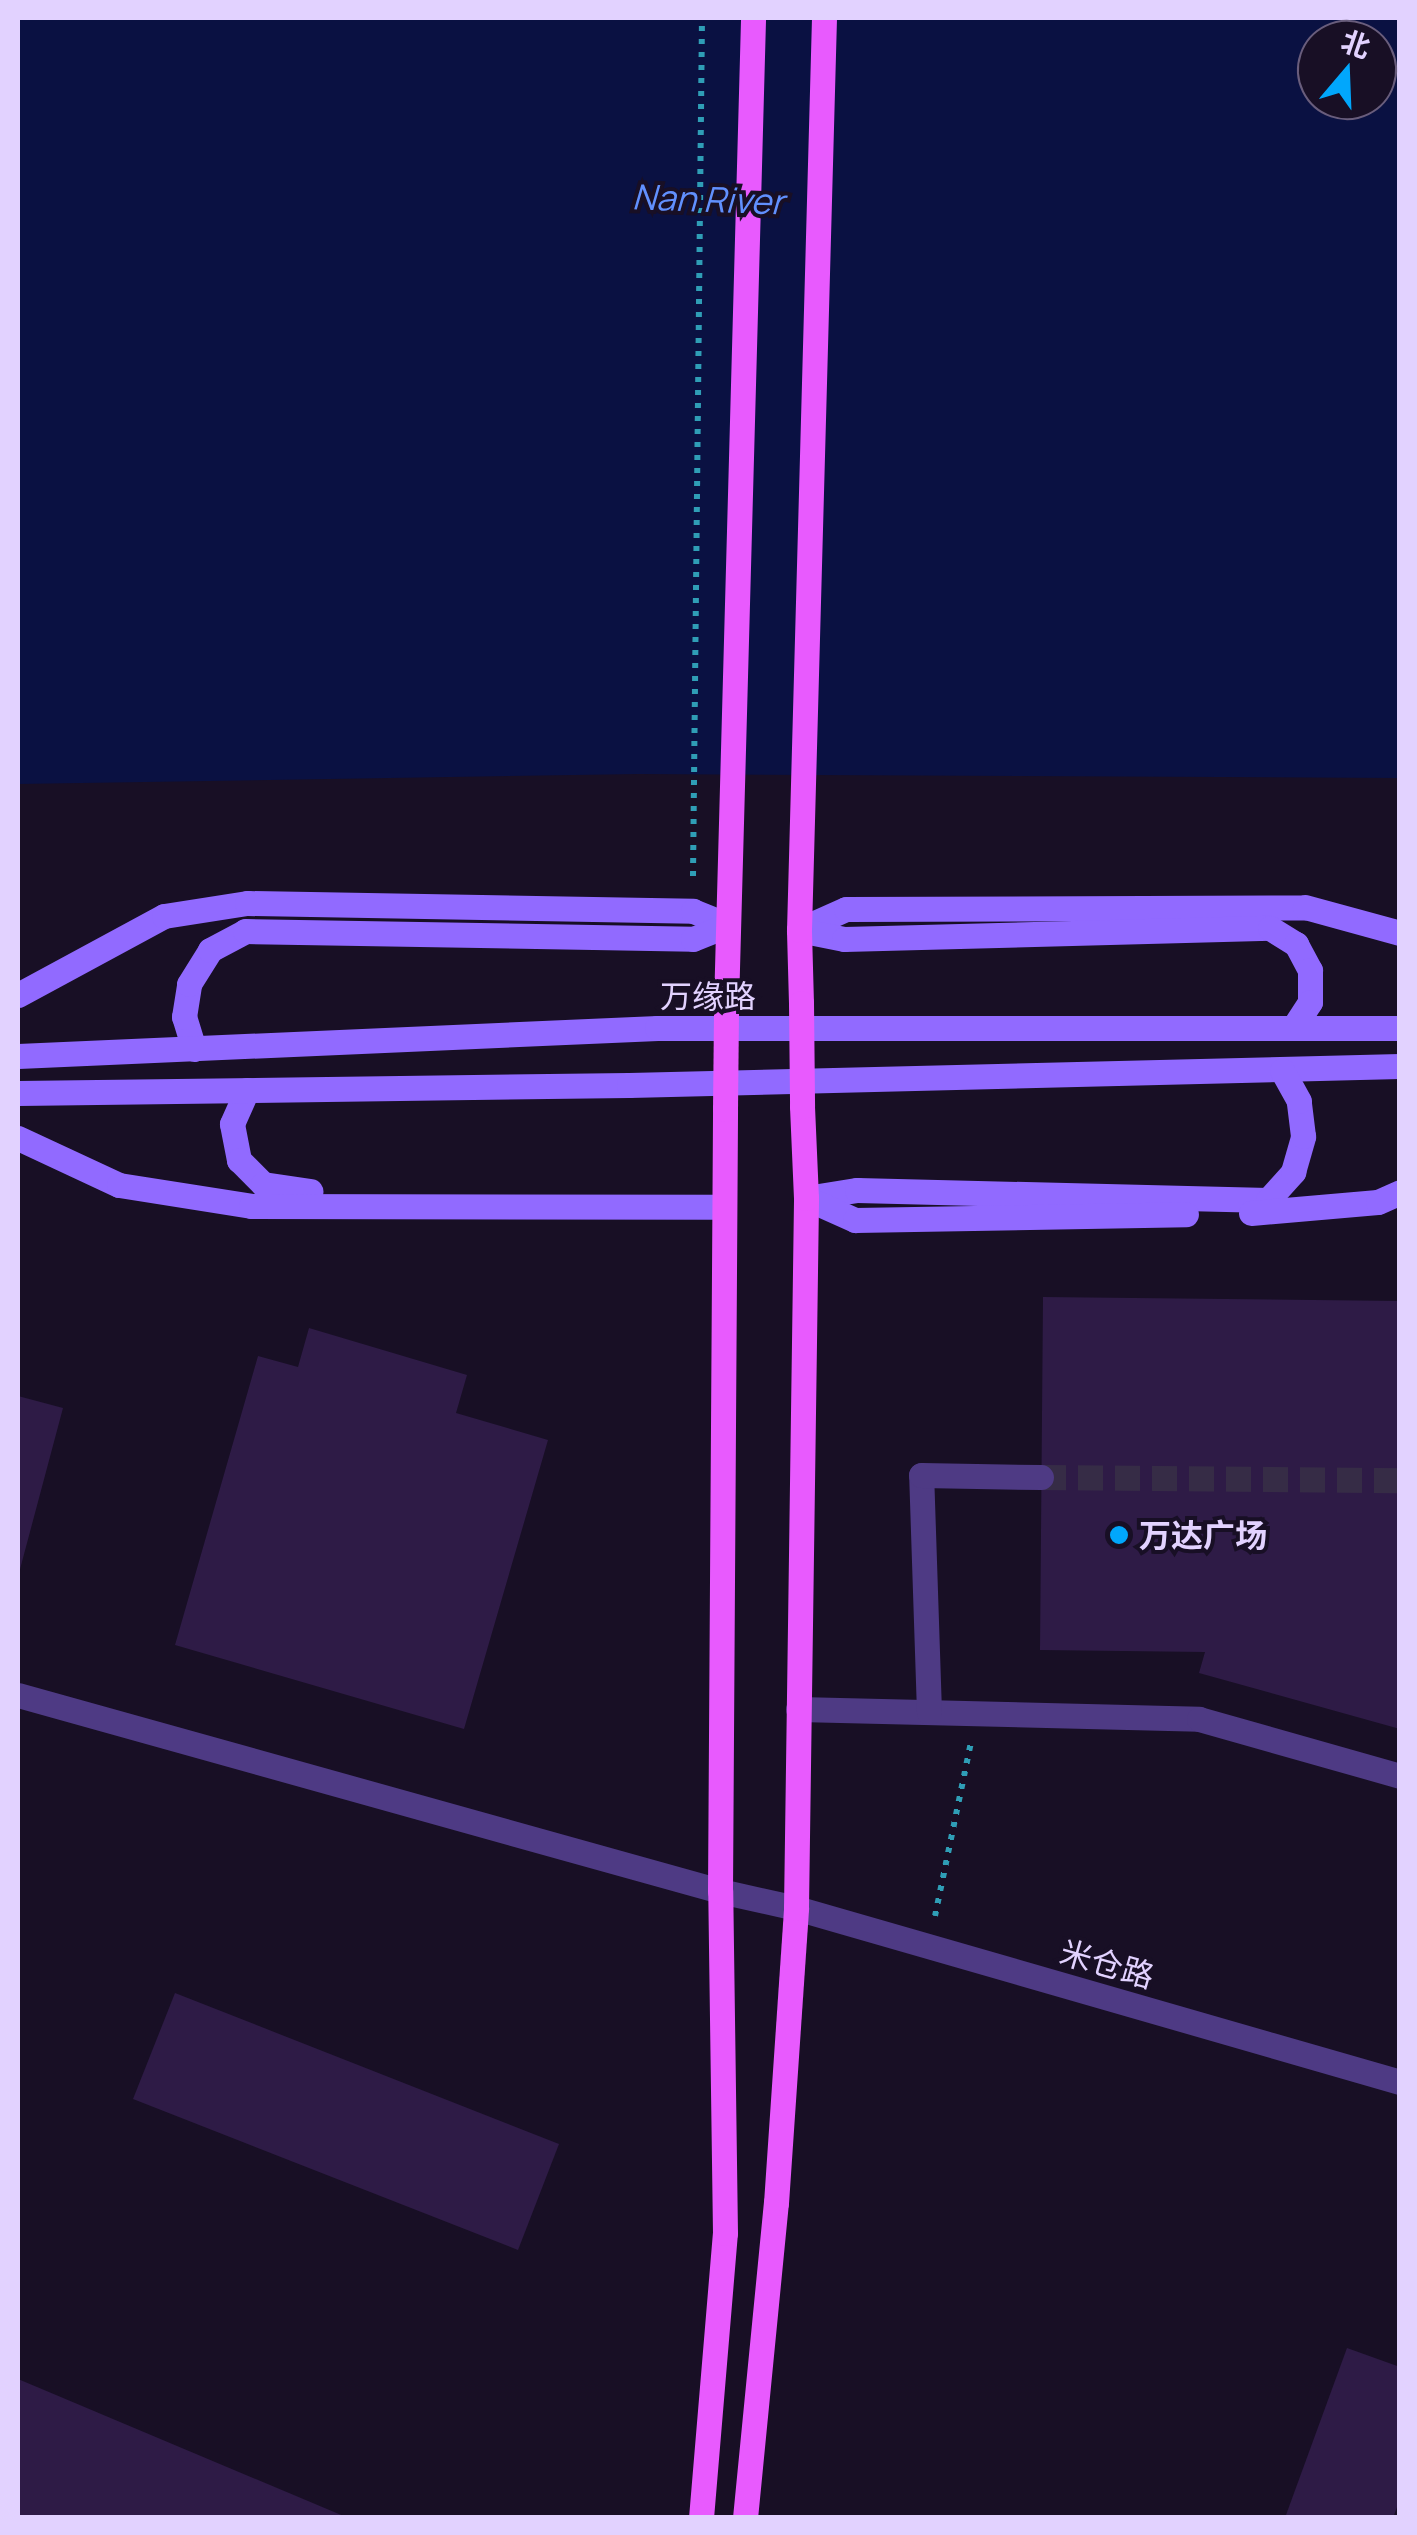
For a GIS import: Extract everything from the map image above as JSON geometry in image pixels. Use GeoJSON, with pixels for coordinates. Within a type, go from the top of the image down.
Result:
{"type":"FeatureCollection","features":[{"type":"Feature","properties":{"kind":"main road"},"geometry":{"type":"LineString","coordinates":[[702,2518],[725,2233],[720,1891],[727,926],[754,18]]}},
{"type":"Feature","properties":{"kind":"main road"},"geometry":{"type":"LineString","coordinates":[[745,2518],[776,2203],[796,1908],[806,1198],[799,930],[824,18]]}},
{"type":"Feature","properties":{"kind":"main road"},"geometry":{"type":"LineString","coordinates":[[18,994],[164,916],[247,903],[693,911],[727,926]]}},
{"type":"Feature","properties":{"kind":"main road"},"geometry":{"type":"LineString","coordinates":[[799,930],[846,908],[1305,908],[1400,933]]}},
{"type":"Feature","properties":{"kind":"main road"},"geometry":{"type":"LineString","coordinates":[[194,1049],[184,1017],[189,984],[210,950],[245,931],[693,938],[727,926]]}},
{"type":"Feature","properties":{"kind":"main road"},"geometry":{"type":"LineString","coordinates":[[799,930],[844,938],[1270,928],[1296,944],[1310,970],[1310,1002],[1292,1028]]}},
{"type":"Feature","properties":{"kind":"main road","name":"万缘路"},"geometry":{"type":"LineString","coordinates":[[18,1056],[657,1028],[1400,1028]]}},
{"type":"Feature","properties":{"kind":"main road"},"geometry":{"type":"LineString","coordinates":[[18,1093],[1400,1066]]}},
{"type":"Feature","properties":{"kind":"main road"},"geometry":{"type":"LineString","coordinates":[[806,1198],[856,1190],[1268,1200],[1292,1172],[1303,1136],[1300,1101],[1282,1070]]}},
{"type":"Feature","properties":{"kind":"main road"},"geometry":{"type":"LineString","coordinates":[[247,1090],[232,1124],[232,1143],[249,1174],[279,1190],[624,1191],[724,1206]]}},
{"type":"Feature","properties":{"kind":"main road"},"geometry":{"type":"LineString","coordinates":[[18,1138],[119,1185],[252,1206],[724,1206]]}},
{"type":"Feature","properties":{"kind":"main road"},"geometry":{"type":"LineString","coordinates":[[806,1198],[855,1220],[1269,1213],[1378,1202],[1400,1192]]}},
{"type":"Feature","properties":{"kind":"street"},"geometry":{"type":"LineString","coordinates":[[928,1712],[921,1475],[1041,1477]]}},
{"type":"Feature","properties":{"kind":"street","name":"米仓路"},"geometry":{"type":"LineString","coordinates":[[18,1695],[720,1891],[796,1908],[1400,2082]]}},
{"type":"Feature","properties":{"kind":"street"},"geometry":{"type":"LineString","coordinates":[[798,1709],[1199,1719],[1400,1776]]}},
{"type":"Feature","properties":{"kind":"path"},"geometry":{"type":"LineString","coordinates":[[693,882],[702,18]]}},
{"type":"Feature","properties":{"kind":"path"},"geometry":{"type":"LineString","coordinates":[[928,1946],[976,1713]]}},
{"type":"Feature","properties":{"kind":"water","name":"Nan River"},"geometry":{"type":"Polygon","coordinates":[[[18,18],[1399,18],[1399,778],[639,774],[18,784],[18,18]]]}},
{"type":"Feature","properties":{"kind":"building"},"geometry":{"type":"Polygon","coordinates":[[[1043,1297],[1400,1301],[1400,1729],[1199,1673],[1205,1652],[1040,1650],[1043,1297]]]}},
{"type":"Feature","properties":{"kind":"building"},"geometry":{"type":"Polygon","coordinates":[[[309,1328],[467,1375],[456,1413],[548,1440],[464,1729],[175,1645],[258,1356],[298,1367],[309,1328]]]}},
{"type":"Feature","properties":{"kind":"building"},"geometry":{"type":"Polygon","coordinates":[[[18,1396],[63,1408],[19,1573],[18,1573],[18,1396]]]}},
{"type":"Feature","properties":{"kind":"building"},"geometry":{"type":"Polygon","coordinates":[[[175,1993],[559,2144],[518,2250],[133,2099],[175,1993]]]}},
{"type":"Feature","properties":{"kind":"building"},"geometry":{"type":"Polygon","coordinates":[[[1347,2348],[1400,2367],[1400,2499],[1393,2518],[1293,2518],[1286,2515],[1347,2348]]]}},
{"type":"Feature","properties":{"kind":"building"},"geometry":{"type":"Polygon","coordinates":[[[18,2379],[346,2517],[346,2518],[18,2518],[18,2379]]]}},
{"type":"Feature","properties":{"kind":"tunnel"},"geometry":{"type":"LineString","coordinates":[[1041,1477],[1400,1480]]}},
{"type":"Feature","properties":{"kind":"place","name":"万达广场"},"geometry":{"type":"Point","coordinates":[1119,1535]}}]}
